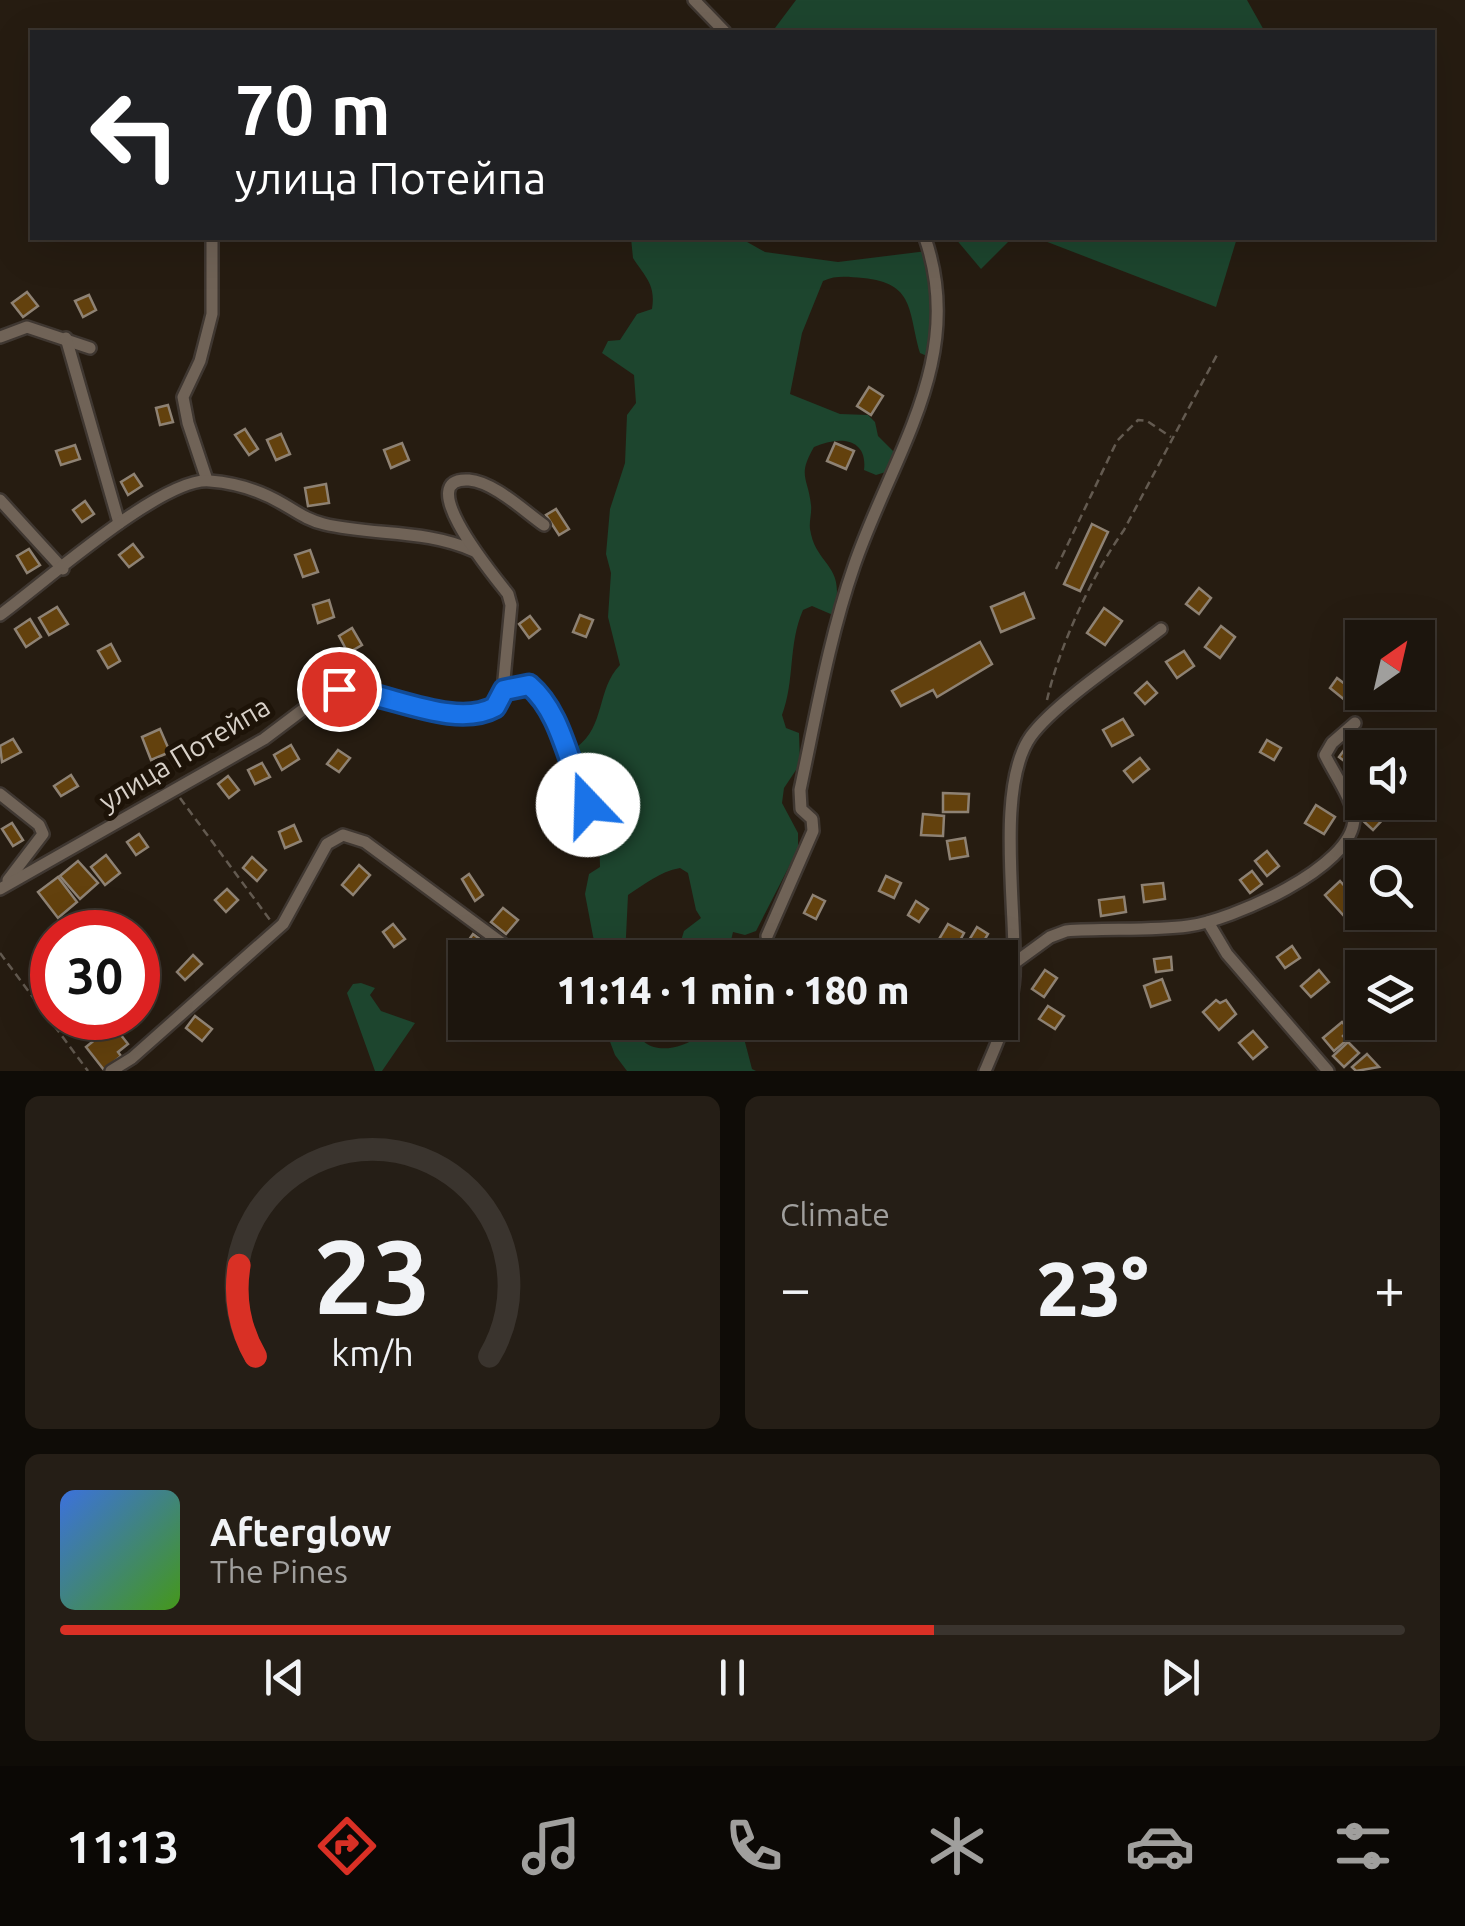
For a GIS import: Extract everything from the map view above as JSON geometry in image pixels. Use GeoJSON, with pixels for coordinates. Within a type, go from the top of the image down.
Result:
{"type":"FeatureCollection","features":[{"type":"Feature","properties":{"kind":"street"},"geometry":{"type":"LineString","coordinates":[[694,0],[723,30]]}},
{"type":"Feature","properties":{"kind":"street"},"geometry":{"type":"LineString","coordinates":[[207,480],[183,397],[200,361],[212,314],[212,240]]}},
{"type":"Feature","properties":{"kind":"street"},"geometry":{"type":"LineString","coordinates":[[767,936],[813,831],[812,819],[801,809],[800,790],[838,616],[860,550],[920,409],[938,347],[938,279],[926,240]]}},
{"type":"Feature","properties":{"kind":"street"},"geometry":{"type":"LineString","coordinates":[[0,338],[28,326],[90,348]]}},
{"type":"Feature","properties":{"kind":"street"},"geometry":{"type":"LineString","coordinates":[[66,338],[119,522]]}},
{"type":"Feature","properties":{"kind":"street"},"geometry":{"type":"LineString","coordinates":[[0,615],[119,522],[172,489],[207,480],[252,489],[323,524],[419,534],[452,541],[474,551]]}},
{"type":"Feature","properties":{"kind":"street"},"geometry":{"type":"LineString","coordinates":[[544,525],[487,487],[469,480],[458,482],[450,490],[449,504],[474,551],[508,594],[511,605],[504,690],[521,684],[536,691],[566,749],[588,805],[598,814],[622,823]]}},
{"type":"Feature","properties":{"kind":"street"},"geometry":{"type":"LineString","coordinates":[[0,500],[63,569]]}},
{"type":"Feature","properties":{"kind":"street"},"geometry":{"type":"LineString","coordinates":[[1014,940],[1013,785],[1024,750],[1041,723],[1161,629]]}},
{"type":"Feature","properties":{"kind":"street","name":"улица Потейпа"},"geometry":{"type":"LineString","coordinates":[[3,886],[264,739],[325,693],[360,690],[472,715],[495,707],[504,690]]}},
{"type":"Feature","properties":{"kind":"street"},"geometry":{"type":"LineString","coordinates":[[1018,961],[1066,930],[1208,922],[1288,890],[1316,872],[1351,831],[1354,816],[1326,756],[1332,743],[1355,723]]}},
{"type":"Feature","properties":{"kind":"street"},"geometry":{"type":"LineString","coordinates":[[0,794],[39,825],[43,834],[3,886]]}},
{"type":"Feature","properties":{"kind":"street"},"geometry":{"type":"LineString","coordinates":[[111,1071],[132,1058],[277,930],[294,910],[326,844],[343,835],[365,842],[498,940]]}},
{"type":"Feature","properties":{"kind":"street"},"geometry":{"type":"LineString","coordinates":[[1208,922],[1228,954],[1328,1071]]}},
{"type":"Feature","properties":{"kind":"street"},"geometry":{"type":"LineString","coordinates":[[985,1071],[999,1040]]}},
{"type":"Feature","properties":{"kind":"path"},"geometry":{"type":"LineString","coordinates":[[1041,723],[1052,676],[1107,554],[1124,530],[1218,353]]}},
{"type":"Feature","properties":{"kind":"path"},"geometry":{"type":"LineString","coordinates":[[1056,568],[1117,440],[1138,420],[1173,438]]}},
{"type":"Feature","properties":{"kind":"path"},"geometry":{"type":"LineString","coordinates":[[175,792],[277,930]]}},
{"type":"Feature","properties":{"kind":"path"},"geometry":{"type":"LineString","coordinates":[[0,953],[88,1071]]}},
{"type":"Feature","properties":{"kind":"green space"},"geometry":{"type":"Polygon","coordinates":[[[796,0],[1247,0],[1264,30],[774,30],[796,0]]]}},
{"type":"Feature","properties":{"kind":"green space"},"geometry":{"type":"Polygon","coordinates":[[[631,240],[744,240],[765,252],[838,262],[927,251],[935,284],[932,348],[927,356],[920,353],[901,293],[880,281],[842,277],[823,281],[802,333],[790,394],[840,414],[868,415],[875,422],[878,436],[895,453],[889,471],[876,475],[864,470],[864,459],[856,445],[832,441],[814,447],[806,464],[813,542],[834,575],[837,598],[833,615],[812,606],[803,610],[782,715],[786,728],[799,733],[800,764],[784,788],[782,803],[798,833],[798,849],[756,931],[745,935],[733,932],[731,940],[681,940],[684,931],[701,918],[688,873],[680,868],[659,875],[628,895],[626,940],[594,940],[585,894],[589,874],[600,867],[599,830],[577,805],[584,785],[577,747],[593,728],[607,685],[620,665],[608,617],[611,573],[606,554],[610,509],[625,463],[627,415],[636,403],[634,375],[602,353],[608,341],[620,340],[637,314],[652,309],[648,281],[633,258],[631,240]]]}},
{"type":"Feature","properties":{"kind":"green space"},"geometry":{"type":"Polygon","coordinates":[[[957,240],[1010,240],[981,269],[957,240]]]}},
{"type":"Feature","properties":{"kind":"green space"},"geometry":{"type":"Polygon","coordinates":[[[1042,240],[1236,240],[1216,307],[1042,240]]]}},
{"type":"Feature","properties":{"kind":"green space"},"geometry":{"type":"Polygon","coordinates":[[[353,984],[375,988],[370,995],[381,1011],[415,1023],[382,1071],[375,1071],[347,993],[353,984]]]}},
{"type":"Feature","properties":{"kind":"green space"},"geometry":{"type":"Polygon","coordinates":[[[609,1040],[642,1040],[652,1046],[670,1048],[692,1040],[744,1040],[752,1069],[756,1071],[627,1071],[609,1040]]]}},
{"type":"Feature","properties":{"kind":"building"},"geometry":{"type":"Polygon","coordinates":[[[27,292],[38,306],[23,317],[12,303],[27,292]]]}},
{"type":"Feature","properties":{"kind":"building"},"geometry":{"type":"Polygon","coordinates":[[[89,295],[96,310],[83,317],[75,301],[89,295]]]}},
{"type":"Feature","properties":{"kind":"building"},"geometry":{"type":"Polygon","coordinates":[[[869,387],[883,396],[871,415],[857,406],[869,387]]]}},
{"type":"Feature","properties":{"kind":"building"},"geometry":{"type":"Polygon","coordinates":[[[168,405],[173,422],[160,425],[156,408],[168,405]]]}},
{"type":"Feature","properties":{"kind":"building"},"geometry":{"type":"Polygon","coordinates":[[[245,429],[258,449],[249,455],[235,435],[245,429]]]}},
{"type":"Feature","properties":{"kind":"building"},"geometry":{"type":"Polygon","coordinates":[[[281,434],[290,454],[276,460],[267,440],[281,434]]]}},
{"type":"Feature","properties":{"kind":"building"},"geometry":{"type":"Polygon","coordinates":[[[402,443],[409,460],[391,468],[384,450],[402,443]]]}},
{"type":"Feature","properties":{"kind":"building"},"geometry":{"type":"Polygon","coordinates":[[[835,443],[854,451],[846,469],[827,461],[835,443]]]}},
{"type":"Feature","properties":{"kind":"building"},"geometry":{"type":"Polygon","coordinates":[[[75,445],[80,459],[61,465],[56,451],[75,445]]]}},
{"type":"Feature","properties":{"kind":"building"},"geometry":{"type":"Polygon","coordinates":[[[134,474],[142,486],[128,495],[121,482],[134,474]]]}},
{"type":"Feature","properties":{"kind":"building"},"geometry":{"type":"Polygon","coordinates":[[[326,484],[329,503],[308,506],[305,488],[326,484]]]}},
{"type":"Feature","properties":{"kind":"building"},"geometry":{"type":"Polygon","coordinates":[[[85,501],[94,514],[82,522],[73,510],[85,501]]]}},
{"type":"Feature","properties":{"kind":"building"},"geometry":{"type":"Polygon","coordinates":[[[556,509],[569,529],[559,535],[546,515],[556,509]]]}},
{"type":"Feature","properties":{"kind":"building"},"geometry":{"type":"Polygon","coordinates":[[[1092,524],[1108,532],[1080,591],[1064,584],[1092,524]]]}},
{"type":"Feature","properties":{"kind":"building"},"geometry":{"type":"Polygon","coordinates":[[[133,544],[143,557],[129,567],[119,555],[133,544]]]}},
{"type":"Feature","properties":{"kind":"building"},"geometry":{"type":"Polygon","coordinates":[[[29,549],[40,565],[27,573],[17,556],[29,549]]]}},
{"type":"Feature","properties":{"kind":"building"},"geometry":{"type":"Polygon","coordinates":[[[310,550],[318,572],[303,577],[295,555],[310,550]]]}},
{"type":"Feature","properties":{"kind":"building"},"geometry":{"type":"Polygon","coordinates":[[[1199,588],[1211,598],[1199,614],[1186,604],[1199,588]]]}},
{"type":"Feature","properties":{"kind":"building"},"geometry":{"type":"Polygon","coordinates":[[[1024,593],[1034,618],[1001,632],[991,607],[1024,593]]]}},
{"type":"Feature","properties":{"kind":"building"},"geometry":{"type":"Polygon","coordinates":[[[329,600],[334,617],[318,623],[313,605],[329,600]]]}},
{"type":"Feature","properties":{"kind":"building"},"geometry":{"type":"Polygon","coordinates":[[[57,607],[68,624],[49,635],[39,618],[57,607]]]}},
{"type":"Feature","properties":{"kind":"building"},"geometry":{"type":"Polygon","coordinates":[[[1104,608],[1122,621],[1105,645],[1087,633],[1104,608]]]}},
{"type":"Feature","properties":{"kind":"building"},"geometry":{"type":"Polygon","coordinates":[[[580,615],[593,620],[586,637],[573,632],[580,615]]]}},
{"type":"Feature","properties":{"kind":"building"},"geometry":{"type":"Polygon","coordinates":[[[530,616],[540,629],[529,638],[519,624],[530,616]]]}},
{"type":"Feature","properties":{"kind":"building"},"geometry":{"type":"Polygon","coordinates":[[[30,619],[41,637],[26,647],[15,629],[30,619]]]}},
{"type":"Feature","properties":{"kind":"building"},"geometry":{"type":"Polygon","coordinates":[[[1221,626],[1235,637],[1220,658],[1205,647],[1221,626]]]}},
{"type":"Feature","properties":{"kind":"building"},"geometry":{"type":"Polygon","coordinates":[[[352,628],[362,645],[348,653],[339,636],[352,628]]]}},
{"type":"Feature","properties":{"kind":"building"},"geometry":{"type":"Polygon","coordinates":[[[980,642],[992,664],[937,697],[933,690],[901,706],[892,691],[980,642]]]}},
{"type":"Feature","properties":{"kind":"building"},"geometry":{"type":"Polygon","coordinates":[[[111,644],[120,661],[108,668],[98,651],[111,644]]]}},
{"type":"Feature","properties":{"kind":"building"},"geometry":{"type":"Polygon","coordinates":[[[1184,651],[1194,666],[1177,678],[1166,662],[1184,651]]]}},
{"type":"Feature","properties":{"kind":"building"},"geometry":{"type":"Polygon","coordinates":[[[1337,678],[1345,684],[1345,700],[1330,688],[1337,678]]]}},
{"type":"Feature","properties":{"kind":"building"},"geometry":{"type":"Polygon","coordinates":[[[1147,682],[1157,693],[1145,704],[1135,693],[1147,682]]]}},
{"type":"Feature","properties":{"kind":"building"},"geometry":{"type":"Polygon","coordinates":[[[1123,719],[1133,735],[1112,746],[1103,730],[1123,719]]]}},
{"type":"Feature","properties":{"kind":"building"},"geometry":{"type":"Polygon","coordinates":[[[160,729],[170,752],[151,760],[142,737],[160,729]]]}},
{"type":"Feature","properties":{"kind":"building"},"geometry":{"type":"Polygon","coordinates":[[[13,739],[21,752],[2,762],[0,746],[13,739]]]}},
{"type":"Feature","properties":{"kind":"building"},"geometry":{"type":"Polygon","coordinates":[[[1267,740],[1281,748],[1274,760],[1260,752],[1267,740]]]}},
{"type":"Feature","properties":{"kind":"building"},"geometry":{"type":"Polygon","coordinates":[[[291,745],[299,759],[282,770],[274,755],[291,745]]]}},
{"type":"Feature","properties":{"kind":"building"},"geometry":{"type":"Polygon","coordinates":[[[338,750],[350,758],[339,772],[327,764],[338,750]]]}},
{"type":"Feature","properties":{"kind":"building"},"geometry":{"type":"Polygon","coordinates":[[[1140,758],[1149,769],[1133,782],[1124,771],[1140,758]]]}},
{"type":"Feature","properties":{"kind":"building"},"geometry":{"type":"Polygon","coordinates":[[[262,763],[270,777],[255,784],[248,770],[262,763]]]}},
{"type":"Feature","properties":{"kind":"building"},"geometry":{"type":"Polygon","coordinates":[[[71,775],[78,786],[61,796],[54,786],[71,775]]]}},
{"type":"Feature","properties":{"kind":"building"},"geometry":{"type":"Polygon","coordinates":[[[228,776],[239,790],[229,798],[218,784],[228,776]]]}},
{"type":"Feature","properties":{"kind":"building"},"geometry":{"type":"Polygon","coordinates":[[[943,793],[969,794],[968,812],[943,812],[943,793]]]}},
{"type":"Feature","properties":{"kind":"building"},"geometry":{"type":"Polygon","coordinates":[[[1316,805],[1335,817],[1324,834],[1305,823],[1316,805]]]}},
{"type":"Feature","properties":{"kind":"building"},"geometry":{"type":"Polygon","coordinates":[[[923,814],[944,816],[943,836],[921,835],[923,814]]]}},
{"type":"Feature","properties":{"kind":"building"},"geometry":{"type":"Polygon","coordinates":[[[1362,820],[1382,820],[1373,830],[1362,820]]]}},
{"type":"Feature","properties":{"kind":"building"},"geometry":{"type":"Polygon","coordinates":[[[12,823],[23,840],[13,846],[2,829],[12,823]]]}},
{"type":"Feature","properties":{"kind":"building"},"geometry":{"type":"Polygon","coordinates":[[[294,825],[301,841],[285,848],[279,832],[294,825]]]}},
{"type":"Feature","properties":{"kind":"building"},"geometry":{"type":"Polygon","coordinates":[[[139,834],[148,847],[136,855],[127,842],[139,834]]]}},
{"type":"Feature","properties":{"kind":"building"},"geometry":{"type":"Polygon","coordinates":[[[965,838],[968,856],[950,859],[947,841],[965,838]]]}},
{"type":"Feature","properties":{"kind":"building"},"geometry":{"type":"Polygon","coordinates":[[[1267,851],[1279,866],[1267,876],[1255,861],[1267,851]]]}},
{"type":"Feature","properties":{"kind":"building"},"geometry":{"type":"Polygon","coordinates":[[[106,855],[120,873],[105,885],[91,867],[106,855]]]}},
{"type":"Feature","properties":{"kind":"building"},"geometry":{"type":"Polygon","coordinates":[[[252,857],[266,870],[257,881],[243,868],[252,857]]]}},
{"type":"Feature","properties":{"kind":"building"},"geometry":{"type":"Polygon","coordinates":[[[78,861],[98,883],[80,899],[60,876],[78,861]]]}},
{"type":"Feature","properties":{"kind":"building"},"geometry":{"type":"Polygon","coordinates":[[[359,865],[370,875],[353,895],[342,885],[359,865]]]}},
{"type":"Feature","properties":{"kind":"building"},"geometry":{"type":"Polygon","coordinates":[[[1252,871],[1262,884],[1250,893],[1240,880],[1252,871]]]}},
{"type":"Feature","properties":{"kind":"building"},"geometry":{"type":"Polygon","coordinates":[[[469,874],[483,895],[475,901],[462,879],[469,874]]]}},
{"type":"Feature","properties":{"kind":"building"},"geometry":{"type":"Polygon","coordinates":[[[886,876],[901,883],[894,898],[879,891],[886,876]]]}},
{"type":"Feature","properties":{"kind":"building"},"geometry":{"type":"Polygon","coordinates":[[[58,877],[77,902],[68,910],[52,910],[38,892],[58,877]]]}},
{"type":"Feature","properties":{"kind":"building"},"geometry":{"type":"Polygon","coordinates":[[[1340,881],[1345,887],[1345,915],[1344,916],[1325,895],[1340,881]]]}},
{"type":"Feature","properties":{"kind":"building"},"geometry":{"type":"Polygon","coordinates":[[[1163,883],[1165,899],[1144,902],[1142,885],[1163,883]]]}},
{"type":"Feature","properties":{"kind":"building"},"geometry":{"type":"Polygon","coordinates":[[[227,889],[238,900],[226,912],[215,900],[227,889]]]}},
{"type":"Feature","properties":{"kind":"building"},"geometry":{"type":"Polygon","coordinates":[[[813,895],[825,901],[816,919],[804,913],[813,895]]]}},
{"type":"Feature","properties":{"kind":"building"},"geometry":{"type":"Polygon","coordinates":[[[1124,897],[1126,912],[1101,916],[1099,900],[1124,897]]]}},
{"type":"Feature","properties":{"kind":"building"},"geometry":{"type":"Polygon","coordinates":[[[916,901],[928,909],[919,922],[908,915],[916,901]]]}},
{"type":"Feature","properties":{"kind":"building"},"geometry":{"type":"Polygon","coordinates":[[[503,908],[518,920],[506,934],[491,922],[503,908]]]}},
{"type":"Feature","properties":{"kind":"building"},"geometry":{"type":"Polygon","coordinates":[[[393,924],[405,939],[394,947],[383,932],[393,924]]]}},
{"type":"Feature","properties":{"kind":"building"},"geometry":{"type":"Polygon","coordinates":[[[948,924],[964,933],[960,940],[939,940],[948,924]]]}},
{"type":"Feature","properties":{"kind":"building"},"geometry":{"type":"Polygon","coordinates":[[[977,927],[988,934],[984,940],[969,940],[977,927]]]}},
{"type":"Feature","properties":{"kind":"building"},"geometry":{"type":"Polygon","coordinates":[[[1292,946],[1300,958],[1285,968],[1277,957],[1292,946]]]}},
{"type":"Feature","properties":{"kind":"building"},"geometry":{"type":"Polygon","coordinates":[[[193,955],[202,964],[185,980],[177,972],[193,955]]]}},
{"type":"Feature","properties":{"kind":"building"},"geometry":{"type":"Polygon","coordinates":[[[1171,957],[1172,970],[1156,972],[1154,959],[1171,957]]]}},
{"type":"Feature","properties":{"kind":"building"},"geometry":{"type":"Polygon","coordinates":[[[1045,970],[1057,978],[1044,997],[1032,989],[1045,970]]]}},
{"type":"Feature","properties":{"kind":"building"},"geometry":{"type":"Polygon","coordinates":[[[1319,970],[1329,982],[1311,997],[1301,986],[1319,970]]]}},
{"type":"Feature","properties":{"kind":"building"},"geometry":{"type":"Polygon","coordinates":[[[1162,979],[1170,1000],[1151,1007],[1144,986],[1162,979]]]}},
{"type":"Feature","properties":{"kind":"building"},"geometry":{"type":"Polygon","coordinates":[[[1216,1000],[1226,1000],[1236,1014],[1219,1030],[1203,1012],[1216,1000]]]}},
{"type":"Feature","properties":{"kind":"building"},"geometry":{"type":"Polygon","coordinates":[[[1048,1006],[1064,1016],[1055,1029],[1039,1019],[1048,1006]]]}},
{"type":"Feature","properties":{"kind":"building"},"geometry":{"type":"Polygon","coordinates":[[[195,1016],[212,1029],[202,1041],[186,1028],[195,1016]]]}},
{"type":"Feature","properties":{"kind":"building"},"geometry":{"type":"Polygon","coordinates":[[[1342,1022],[1345,1025],[1343,1036],[1347,1040],[1334,1051],[1323,1038],[1342,1022]]]}},
{"type":"Feature","properties":{"kind":"building"},"geometry":{"type":"Polygon","coordinates":[[[1253,1031],[1267,1047],[1253,1059],[1239,1043],[1253,1031]]]}},
{"type":"Feature","properties":{"kind":"building"},"geometry":{"type":"Polygon","coordinates":[[[95,1040],[125,1040],[128,1044],[104,1070],[86,1047],[95,1040]]]}},
{"type":"Feature","properties":{"kind":"building"},"geometry":{"type":"Polygon","coordinates":[[[1348,1042],[1359,1053],[1344,1067],[1333,1056],[1348,1042]]]}},
{"type":"Feature","properties":{"kind":"building"},"geometry":{"type":"Polygon","coordinates":[[[1367,1054],[1379,1067],[1356,1071],[1352,1067],[1367,1054]]]}},
{"type":"Feature","properties":{"kind":"route"},"geometry":{"type":"LineString","coordinates":[[339,689],[360,690],[472,715],[495,707],[504,690],[529,685],[541,698],[588,805]]}}]}
